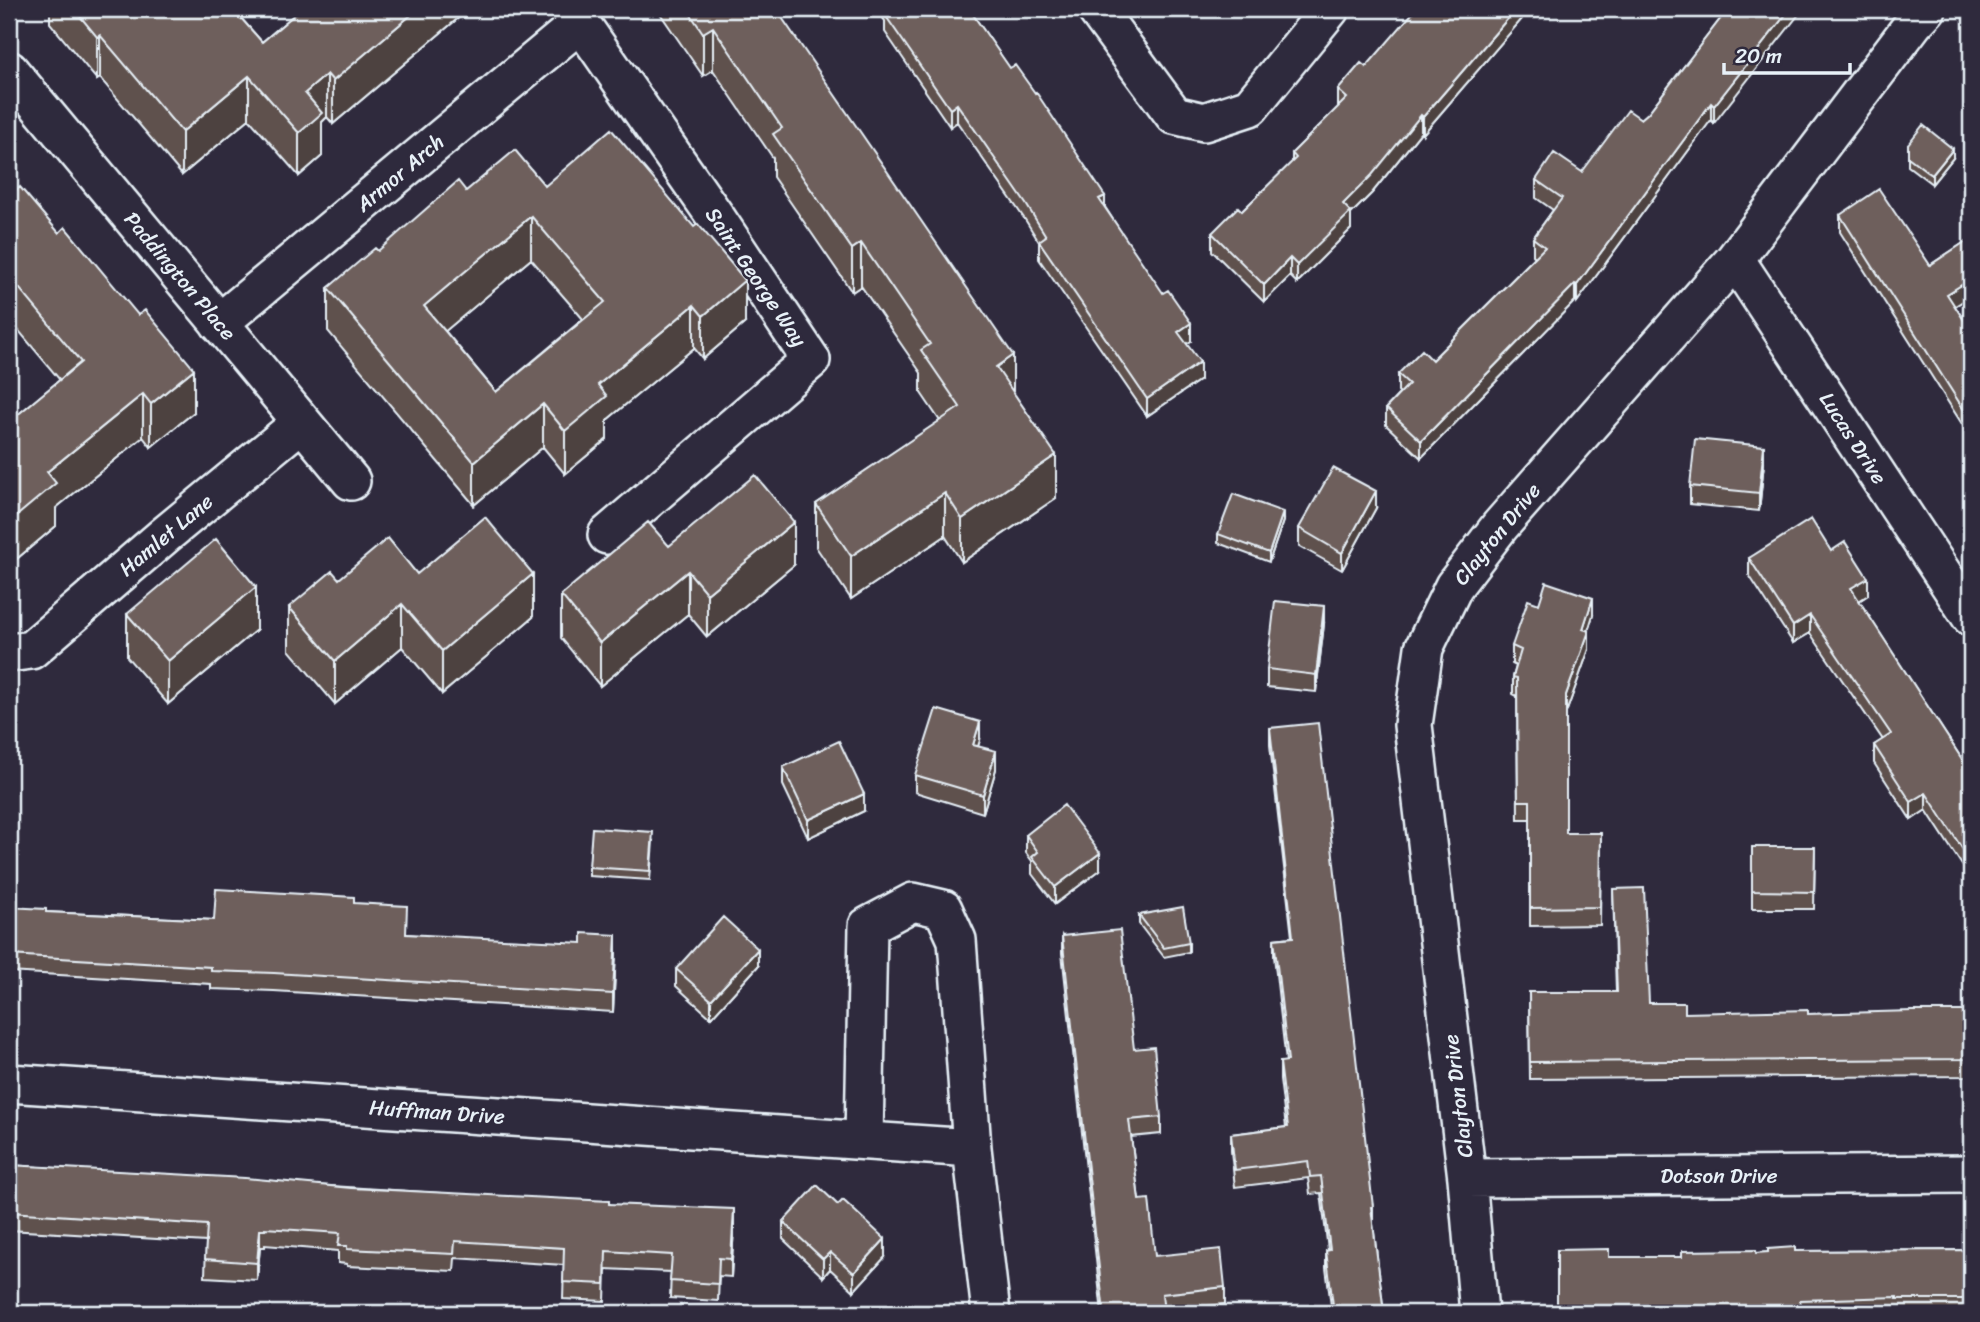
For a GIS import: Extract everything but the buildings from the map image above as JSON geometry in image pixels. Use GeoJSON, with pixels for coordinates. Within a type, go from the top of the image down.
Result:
{"type":"FeatureCollection","features":[{"type":"Feature","properties":{"kind":"street"},"geometry":{"type":"LineString","coordinates":[[1096,9],[1174,115],[1204,122],[1250,107],[1330,9]]}},
{"type":"Feature","properties":{"kind":"street","name":"Clayton Drive"},"geometry":{"type":"LineString","coordinates":[[1479,1313],[1467,1178],[1413,725],[1424,648],[1454,586],[1500,526],[1735,259],[1927,9]]}},
{"type":"Feature","properties":{"kind":"street","name":"Armor Arch"},"geometry":{"type":"LineString","coordinates":[[219,323],[576,16]]}},
{"type":"Feature","properties":{"kind":"street","name":"Saint George Way"},"geometry":{"type":"LineString","coordinates":[[576,16],[811,360],[607,536]]}},
{"type":"Feature","properties":{"kind":"street","name":"Paddington Place"},"geometry":{"type":"LineString","coordinates":[[9,70],[352,481]]}},
{"type":"Feature","properties":{"kind":"street","name":"Lucas Drive"},"geometry":{"type":"LineString","coordinates":[[1735,259],[1971,617]]}},
{"type":"Feature","properties":{"kind":"street","name":"Hamlet Lane"},"geometry":{"type":"LineString","coordinates":[[20,651],[302,422]]}},
{"type":"Feature","properties":{"kind":"street"},"geometry":{"type":"LineString","coordinates":[[864,1140],[868,926],[913,902],[943,909],[957,940],[972,1148],[990,1313]]}},
{"type":"Feature","properties":{"kind":"street","name":"Huffman Drive"},"geometry":{"type":"LineString","coordinates":[[9,1083],[972,1148]]}},
{"type":"Feature","properties":{"kind":"street","name":"Dotson Drive"},"geometry":{"type":"LineString","coordinates":[[1467,1178],[1971,1174]]}}]}
